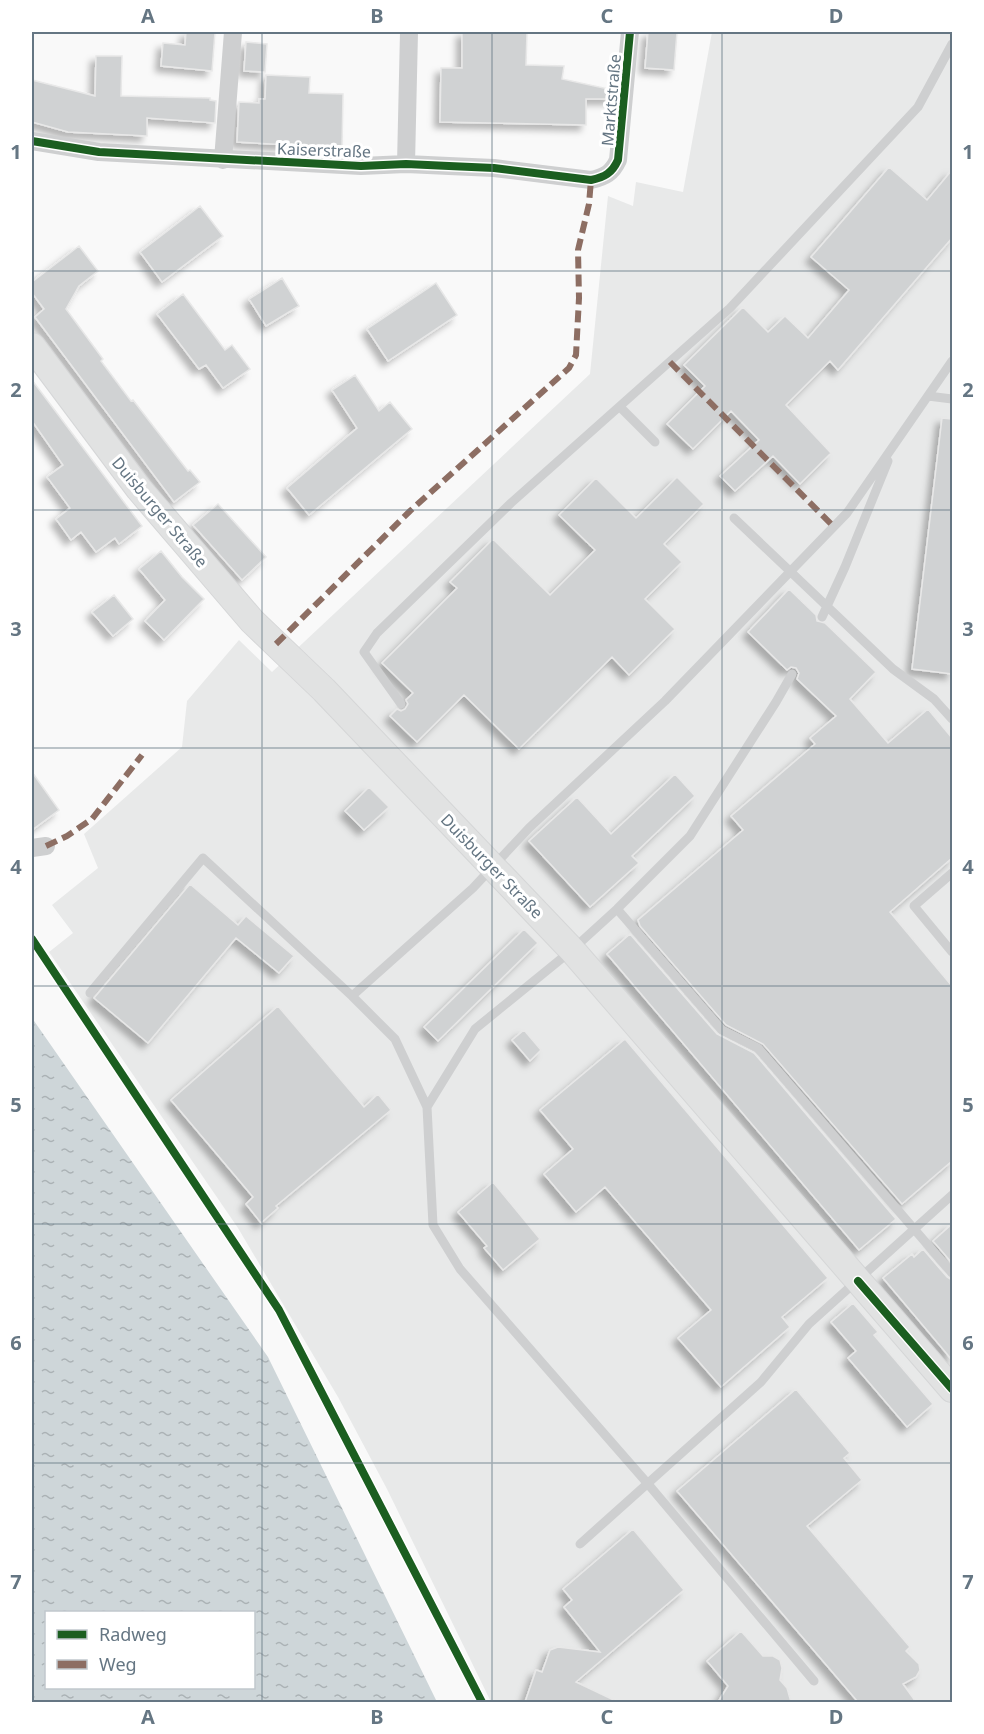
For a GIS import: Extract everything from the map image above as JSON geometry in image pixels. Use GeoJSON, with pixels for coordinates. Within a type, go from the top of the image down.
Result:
{"type":"FeatureCollection","features":[{"type":"Feature","properties":{"kind":"main road","name":"Duisburger Straße"},"geometry":{"type":"LineString","coordinates":[[34,354],[139,489],[252,621],[324,690],[572,950],[952,1389]]}},
{"type":"Feature","properties":{"kind":"street"},"geometry":{"type":"LineString","coordinates":[[223,160],[233,32]]}},
{"type":"Feature","properties":{"kind":"street"},"geometry":{"type":"LineString","coordinates":[[406,164],[408,32]]}},
{"type":"Feature","properties":{"kind":"street","name":"Marktstraße"},"geometry":{"type":"LineString","coordinates":[[614,170],[622,136],[630,32]]}},
{"type":"Feature","properties":{"kind":"street","name":"Kaiserstraße"},"geometry":{"type":"LineString","coordinates":[[32,141],[99,153],[361,166],[406,164],[494,168],[591,180],[604,178],[614,170]]}},
{"type":"Feature","properties":{"kind":"lane"},"geometry":{"type":"LineString","coordinates":[[401,704],[364,652],[377,633],[511,504],[730,308],[918,107],[952,44]]}},
{"type":"Feature","properties":{"kind":"lane"},"geometry":{"type":"LineString","coordinates":[[352,996],[473,888],[529,828],[665,701],[847,513],[952,361]]}},
{"type":"Feature","properties":{"kind":"lane"},"geometry":{"type":"LineString","coordinates":[[928,396],[952,399]]}},
{"type":"Feature","properties":{"kind":"lane"},"geometry":{"type":"LineString","coordinates":[[620,407],[655,442]]}},
{"type":"Feature","properties":{"kind":"lane"},"geometry":{"type":"LineString","coordinates":[[822,616],[845,567],[895,444]]}},
{"type":"Feature","properties":{"kind":"lane"},"geometry":{"type":"LineString","coordinates":[[734,519],[893,669],[934,699],[952,719]]}},
{"type":"Feature","properties":{"kind":"lane"},"geometry":{"type":"LineString","coordinates":[[427,1107],[475,1029],[572,950],[690,836],[792,674]]}},
{"type":"Feature","properties":{"kind":"lane"},"geometry":{"type":"LineString","coordinates":[[90,993],[203,858],[352,996],[394,1039],[427,1107],[434,1226],[460,1269],[648,1484],[814,1681]]}},
{"type":"Feature","properties":{"kind":"lane"},"geometry":{"type":"LineString","coordinates":[[952,873],[914,906],[952,952]]}},
{"type":"Feature","properties":{"kind":"lane"},"geometry":{"type":"LineString","coordinates":[[617,909],[722,1030],[758,1048],[952,1273]]}},
{"type":"Feature","properties":{"kind":"lane"},"geometry":{"type":"LineString","coordinates":[[580,1544],[761,1382],[809,1324],[952,1195]]}},
{"type":"Feature","properties":{"kind":"shaded area"},"geometry":{"type":"Polygon","coordinates":[[[712,32],[952,32],[952,1702],[491,1702],[387,1489],[338,1397],[238,1228],[49,952],[73,933],[52,905],[98,868],[84,834],[182,747],[187,701],[239,640],[272,672],[590,374],[608,196],[633,206],[636,182],[683,192],[712,32]]]}},
{"type":"Feature","properties":{"kind":"water"},"geometry":{"type":"Polygon","coordinates":[[[32,1018],[268,1357],[437,1702],[32,1702],[32,1018]]]}},
{"type":"Feature","properties":{"kind":"building"},"geometry":{"type":"Polygon","coordinates":[[[186,32],[215,32],[212,71],[161,66],[163,43],[185,45],[186,32]]]}},
{"type":"Feature","properties":{"kind":"building"},"geometry":{"type":"Polygon","coordinates":[[[462,32],[527,32],[526,65],[564,66],[562,79],[613,90],[612,99],[586,99],[586,125],[440,122],[441,68],[462,68],[462,32]]]}},
{"type":"Feature","properties":{"kind":"building"},"geometry":{"type":"Polygon","coordinates":[[[648,32],[677,32],[674,70],[645,68],[648,32]]]}},
{"type":"Feature","properties":{"kind":"building"},"geometry":{"type":"Polygon","coordinates":[[[246,42],[267,44],[265,72],[244,71],[246,42]]]}},
{"type":"Feature","properties":{"kind":"building"},"geometry":{"type":"Polygon","coordinates":[[[96,56],[122,56],[121,96],[210,98],[216,101],[215,123],[147,118],[147,136],[68,132],[32,122],[32,80],[95,96],[96,56]]]}},
{"type":"Feature","properties":{"kind":"building"},"geometry":{"type":"Polygon","coordinates":[[[266,75],[310,77],[309,93],[343,94],[342,148],[237,142],[239,102],[259,103],[259,99],[265,99],[266,75]]]}},
{"type":"Feature","properties":{"kind":"building"},"geometry":{"type":"Polygon","coordinates":[[[889,167],[927,200],[952,170],[952,238],[838,370],[830,361],[786,405],[831,453],[800,484],[773,456],[735,491],[720,476],[759,440],[731,411],[693,449],[667,424],[705,386],[684,365],[743,307],[768,332],[785,316],[808,338],[849,290],[811,257],[889,167]]]}},
{"type":"Feature","properties":{"kind":"building"},"geometry":{"type":"Polygon","coordinates":[[[200,206],[223,236],[162,282],[140,252],[200,206]]]}},
{"type":"Feature","properties":{"kind":"building"},"geometry":{"type":"Polygon","coordinates":[[[79,246],[98,271],[79,286],[66,309],[131,401],[133,400],[188,471],[190,470],[200,482],[174,502],[35,317],[44,309],[32,293],[32,282],[79,246]]]}},
{"type":"Feature","properties":{"kind":"building"},"geometry":{"type":"Polygon","coordinates":[[[282,278],[299,306],[266,326],[249,299],[282,278]]]}},
{"type":"Feature","properties":{"kind":"building"},"geometry":{"type":"Polygon","coordinates":[[[436,283],[457,315],[388,361],[367,329],[436,283]]]}},
{"type":"Feature","properties":{"kind":"building"},"geometry":{"type":"Polygon","coordinates":[[[183,294],[225,350],[232,345],[250,369],[223,388],[206,365],[199,369],[157,314],[183,294]]]}},
{"type":"Feature","properties":{"kind":"building"},"geometry":{"type":"Polygon","coordinates":[[[355,375],[379,411],[390,402],[412,429],[309,515],[287,488],[357,428],[332,390],[355,375]]]}},
{"type":"Feature","properties":{"kind":"building"},"geometry":{"type":"Polygon","coordinates":[[[32,380],[142,526],[119,544],[115,538],[96,552],[81,532],[71,540],[56,519],[70,508],[47,477],[63,465],[32,421],[32,380]]]}},
{"type":"Feature","properties":{"kind":"building"},"geometry":{"type":"Polygon","coordinates":[[[942,418],[952,419],[952,674],[912,669],[942,418]]]}},
{"type":"Feature","properties":{"kind":"building"},"geometry":{"type":"Polygon","coordinates":[[[677,477],[704,504],[664,544],[682,562],[645,599],[675,629],[629,675],[612,657],[519,749],[464,695],[417,742],[390,716],[397,709],[401,711],[405,709],[408,704],[406,700],[413,693],[382,663],[457,588],[450,582],[493,539],[550,595],[595,550],[559,515],[596,478],[636,518],[677,477]]]}},
{"type":"Feature","properties":{"kind":"building"},"geometry":{"type":"Polygon","coordinates":[[[218,504],[266,557],[242,580],[193,525],[218,504]]]}},
{"type":"Feature","properties":{"kind":"building"},"geometry":{"type":"Polygon","coordinates":[[[161,551],[204,599],[164,640],[145,621],[165,600],[139,569],[161,551]]]}},
{"type":"Feature","properties":{"kind":"building"},"geometry":{"type":"Polygon","coordinates":[[[789,589],[816,615],[817,621],[825,623],[876,672],[850,699],[888,743],[928,709],[952,738],[952,858],[890,912],[952,986],[952,1161],[902,1204],[763,1044],[726,1025],[640,926],[638,920],[743,830],[731,816],[815,744],[810,738],[836,716],[797,679],[799,673],[796,668],[791,667],[787,670],[748,632],[789,589]]]}},
{"type":"Feature","properties":{"kind":"building"},"geometry":{"type":"Polygon","coordinates":[[[114,595],[133,619],[113,636],[92,612],[114,595]]]}},
{"type":"Feature","properties":{"kind":"building"},"geometry":{"type":"Polygon","coordinates":[[[32,772],[59,810],[32,830],[32,772]]]}},
{"type":"Feature","properties":{"kind":"building"},"geometry":{"type":"Polygon","coordinates":[[[675,774],[695,796],[632,856],[639,863],[590,907],[529,841],[577,797],[611,834],[675,774]]]}},
{"type":"Feature","properties":{"kind":"building"},"geometry":{"type":"Polygon","coordinates":[[[369,787],[389,807],[364,830],[345,811],[369,787]]]}},
{"type":"Feature","properties":{"kind":"building"},"geometry":{"type":"Polygon","coordinates":[[[190,884],[238,925],[246,916],[294,956],[279,973],[236,938],[148,1043],[94,998],[190,884]]]}},
{"type":"Feature","properties":{"kind":"building"},"geometry":{"type":"Polygon","coordinates":[[[524,929],[538,943],[438,1041],[424,1027],[524,929]]]}},
{"type":"Feature","properties":{"kind":"building"},"geometry":{"type":"Polygon","coordinates":[[[630,934],[717,1034],[754,1053],[896,1219],[859,1250],[607,954],[630,934]]]}},
{"type":"Feature","properties":{"kind":"building"},"geometry":{"type":"Polygon","coordinates":[[[278,1006],[364,1107],[378,1094],[391,1110],[276,1206],[278,1208],[261,1223],[246,1204],[253,1197],[171,1100],[278,1006]]]}},
{"type":"Feature","properties":{"kind":"building"},"geometry":{"type":"Polygon","coordinates":[[[524,1030],[541,1050],[530,1061],[512,1040],[524,1030]]]}},
{"type":"Feature","properties":{"kind":"building"},"geometry":{"type":"Polygon","coordinates":[[[625,1039],[828,1278],[782,1317],[790,1327],[721,1387],[678,1338],[711,1310],[605,1187],[576,1212],[544,1174],[573,1149],[540,1110],[625,1039]]]}},
{"type":"Feature","properties":{"kind":"building"},"geometry":{"type":"Polygon","coordinates":[[[493,1182],[540,1239],[503,1270],[484,1248],[487,1246],[458,1212],[493,1182]]]}},
{"type":"Feature","properties":{"kind":"building"},"geometry":{"type":"Polygon","coordinates":[[[952,1224],[952,1263],[933,1241],[952,1224]]]}},
{"type":"Feature","properties":{"kind":"building"},"geometry":{"type":"Polygon","coordinates":[[[923,1249],[952,1280],[952,1360],[883,1278],[912,1254],[914,1257],[923,1249]]]}},
{"type":"Feature","properties":{"kind":"building"},"geometry":{"type":"Polygon","coordinates":[[[853,1303],[878,1332],[874,1335],[933,1404],[907,1427],[848,1358],[856,1351],[831,1322],[853,1303]]]}},
{"type":"Feature","properties":{"kind":"building"},"geometry":{"type":"Polygon","coordinates":[[[796,1389],[850,1453],[844,1458],[862,1480],[807,1526],[910,1647],[906,1651],[919,1664],[920,1670],[916,1677],[903,1684],[916,1702],[858,1702],[677,1491],[796,1389]]]}},
{"type":"Feature","properties":{"kind":"building"},"geometry":{"type":"Polygon","coordinates":[[[633,1529],[684,1590],[576,1682],[618,1702],[525,1702],[536,1670],[542,1672],[550,1650],[558,1647],[600,1652],[564,1607],[572,1600],[563,1589],[633,1529]]]}},
{"type":"Feature","properties":{"kind":"building"},"geometry":{"type":"Polygon","coordinates":[[[741,1631],[763,1656],[773,1656],[780,1660],[782,1668],[780,1680],[787,1688],[791,1702],[718,1702],[728,1686],[707,1661],[741,1631]]]}},
{"type":"Feature","properties":{"kind":"marked path"},"geometry":{"type":"LineString","coordinates":[[276,644],[410,511],[569,368],[576,355],[579,298],[578,250],[589,204],[591,180]]}},
{"type":"Feature","properties":{"kind":"marked path"},"geometry":{"type":"LineString","coordinates":[[670,362],[834,527]]}},
{"type":"Feature","properties":{"kind":"marked path"},"geometry":{"type":"LineString","coordinates":[[46,846],[67,836],[92,819],[142,755]]}},
{"type":"Feature","properties":{"kind":"cycle path"},"geometry":{"type":"LineString","coordinates":[[32,141],[99,152],[361,166],[406,164],[494,168],[591,180],[608,174],[618,160],[630,32]]}},
{"type":"Feature","properties":{"kind":"cycle path"},"geometry":{"type":"LineString","coordinates":[[32,939],[279,1310],[482,1702]]}},
{"type":"Feature","properties":{"kind":"cycle path"},"geometry":{"type":"LineString","coordinates":[[858,1281],[952,1389]]}}]}
